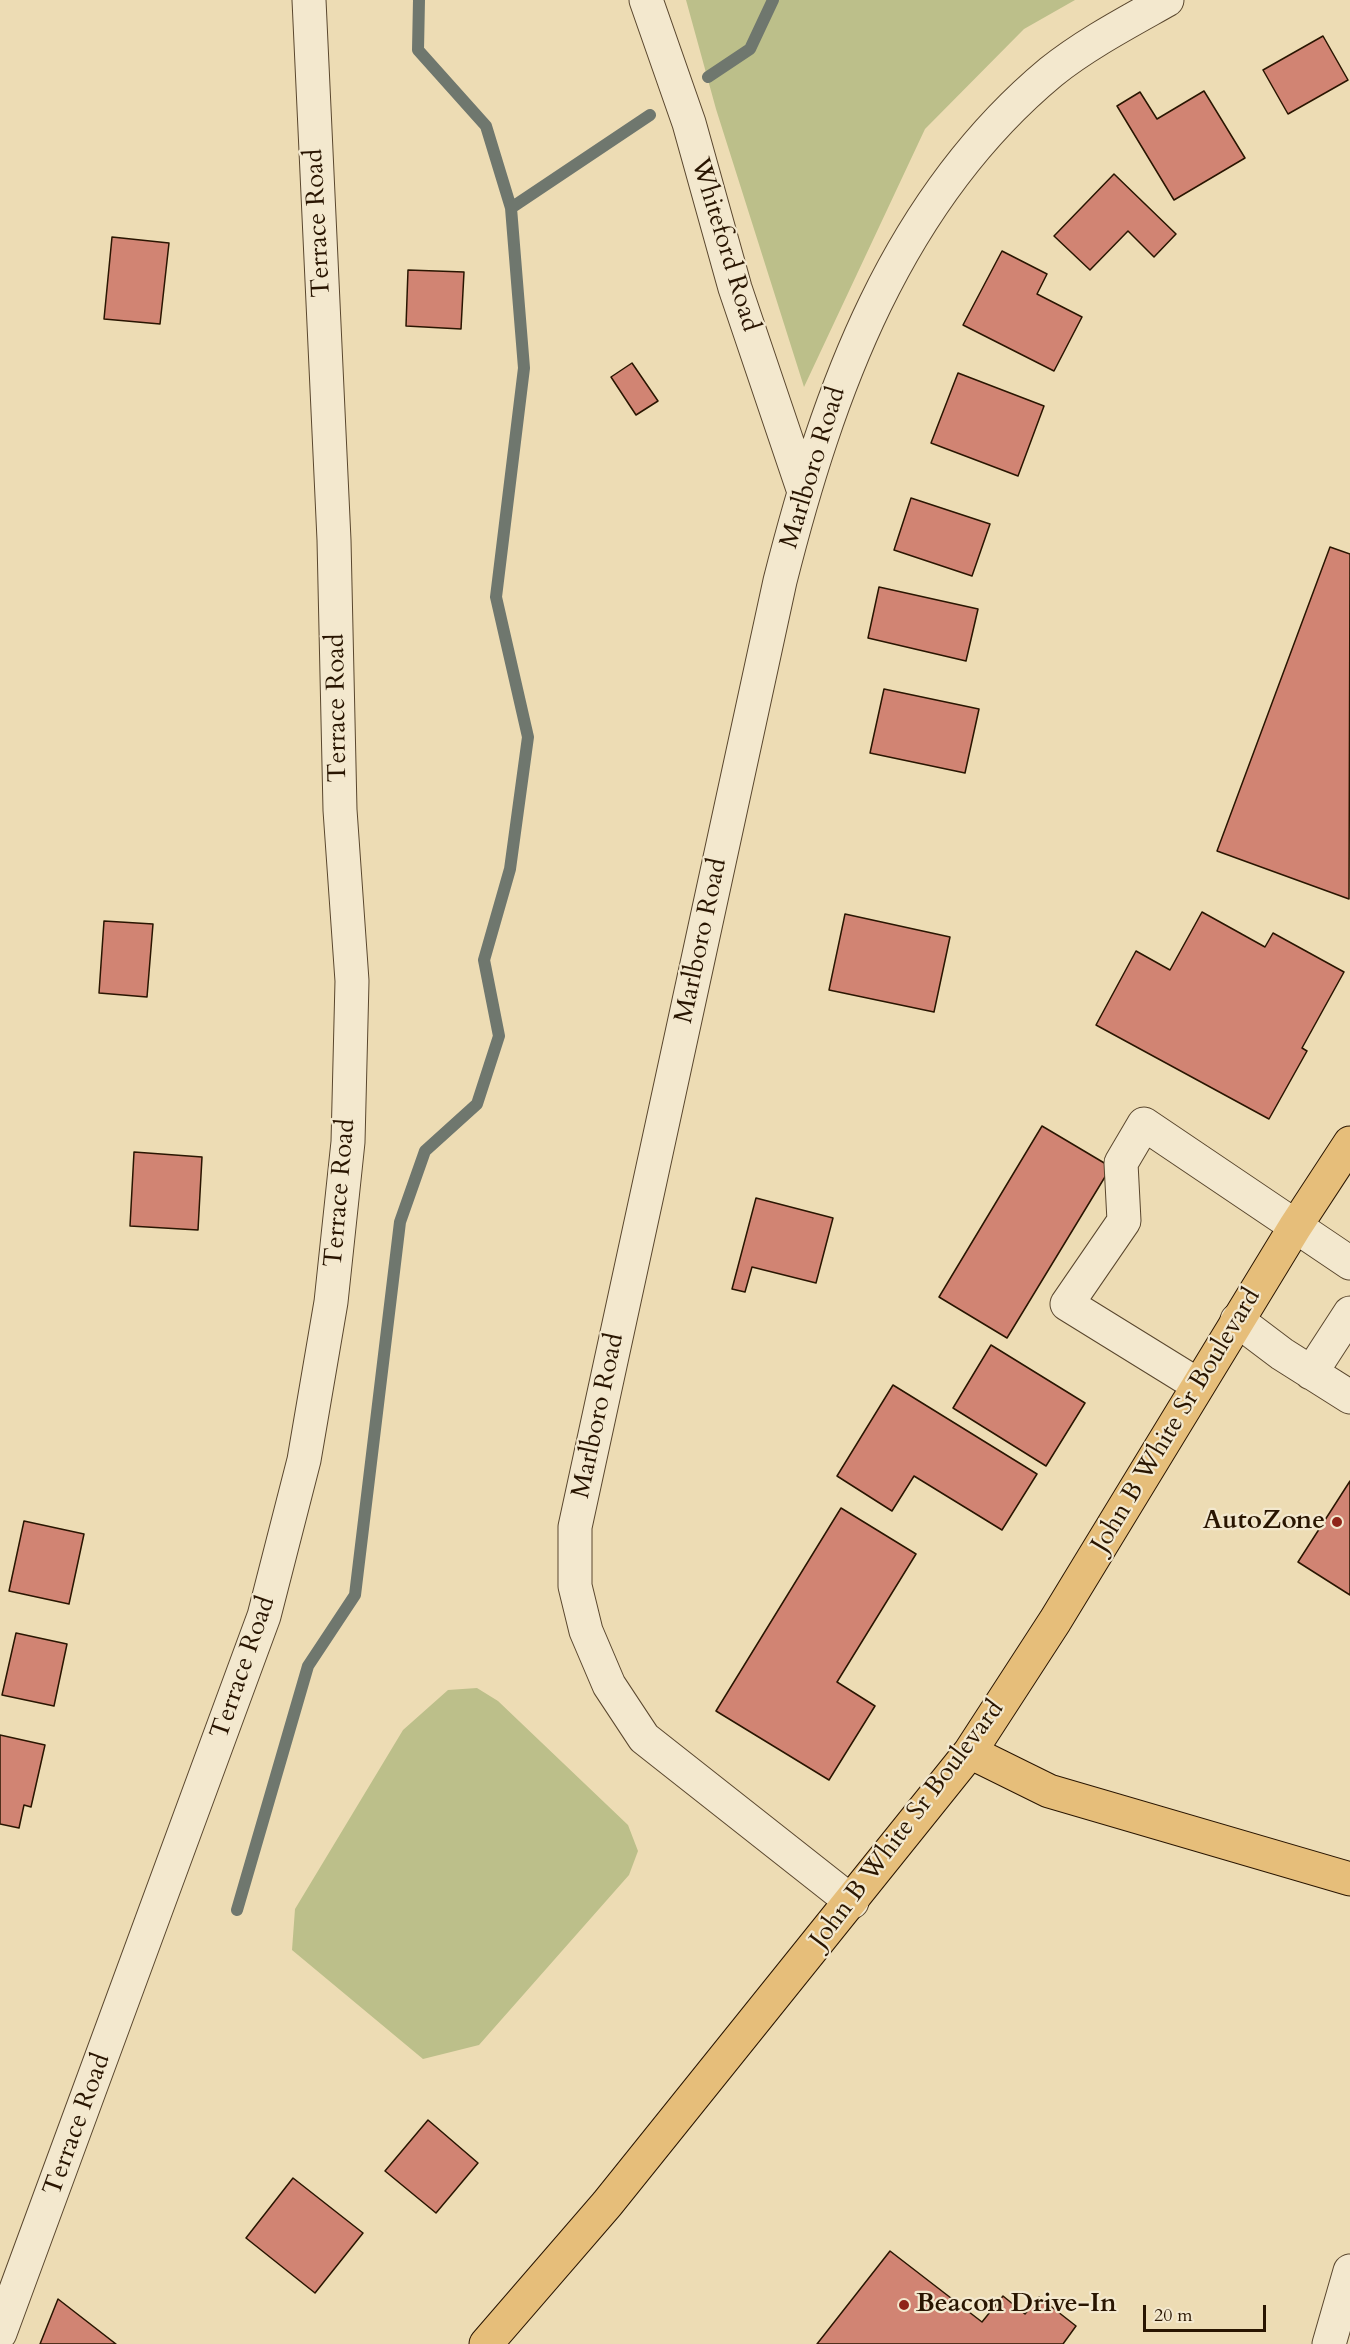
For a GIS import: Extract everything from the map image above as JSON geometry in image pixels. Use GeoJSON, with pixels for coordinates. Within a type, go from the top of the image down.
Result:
{"type":"FeatureCollection","features":[{"type":"Feature","properties":{"kind":"main road","name":"John B White Sr Boulevard"},"geometry":{"type":"LineString","coordinates":[[486,2344],[607,2204],[852,1902],[970,1752],[1055,1621],[1295,1227],[1350,1143]]}},
{"type":"Feature","properties":{"kind":"main road"},"geometry":{"type":"LineString","coordinates":[[970,1752],[1049,1791],[1350,1879]]}},
{"type":"Feature","properties":{"kind":"street","name":"Terrace Road"},"geometry":{"type":"LineString","coordinates":[[0,2334],[264,1616],[304,1460],[332,1302],[348,1142],[352,981],[340,810],[334,540],[309,0]]}},
{"type":"Feature","properties":{"kind":"street","name":"Whiteford Road"},"geometry":{"type":"LineString","coordinates":[[646,0],[689,123],[735,288],[803,489]]}},
{"type":"Feature","properties":{"kind":"street","name":"Marlboro Road"},"geometry":{"type":"LineString","coordinates":[[852,1902],[644,1738],[609,1685],[586,1631],[575,1586],[578,1515],[780,581],[803,489],[824,423],[879,297],[941,190],[975,147],[1012,108],[1053,71],[1167,0]]}},
{"type":"Feature","properties":{"kind":"street"},"geometry":{"type":"LineString","coordinates":[[1198,1385],[1067,1304],[1124,1221],[1121,1163],[1144,1124],[1350,1263]]}},
{"type":"Feature","properties":{"kind":"street"},"geometry":{"type":"LineString","coordinates":[[1311,1373],[1350,1313]]}},
{"type":"Feature","properties":{"kind":"street"},"geometry":{"type":"LineString","coordinates":[[1238,1320],[1311,1373],[1350,1397]]}},
{"type":"Feature","properties":{"kind":"street"},"geometry":{"type":"LineString","coordinates":[[1329,2344],[1350,2271]]}},
{"type":"Feature","properties":{"kind":"green space"},"geometry":{"type":"Polygon","coordinates":[[[686,0],[1075,0],[1024,29],[925,129],[804,387],[716,109],[686,0]]]}},
{"type":"Feature","properties":{"kind":"green space"},"geometry":{"type":"Polygon","coordinates":[[[477,1688],[498,1701],[628,1825],[638,1851],[629,1875],[479,2045],[423,2059],[292,1950],[295,1909],[403,1730],[448,1690],[477,1688]]]}},
{"type":"Feature","properties":{"kind":"building"},"geometry":{"type":"Polygon","coordinates":[[[1323,36],[1348,80],[1288,114],[1263,70],[1323,36]]]}},
{"type":"Feature","properties":{"kind":"building"},"geometry":{"type":"Polygon","coordinates":[[[1204,91],[1245,158],[1174,200],[1117,106],[1140,92],[1157,119],[1204,91]]]}},
{"type":"Feature","properties":{"kind":"building"},"geometry":{"type":"Polygon","coordinates":[[[1114,174],[1176,234],[1154,257],[1128,231],[1090,270],[1054,236],[1114,174]]]}},
{"type":"Feature","properties":{"kind":"building"},"geometry":{"type":"Polygon","coordinates":[[[112,237],[169,243],[160,324],[104,319],[112,237]]]}},
{"type":"Feature","properties":{"kind":"building"},"geometry":{"type":"Polygon","coordinates":[[[1002,251],[1047,274],[1037,294],[1082,317],[1054,371],[963,325],[1002,251]]]}},
{"type":"Feature","properties":{"kind":"building"},"geometry":{"type":"Polygon","coordinates":[[[408,270],[464,272],[461,329],[406,326],[408,270]]]}},
{"type":"Feature","properties":{"kind":"building"},"geometry":{"type":"Polygon","coordinates":[[[632,363],[658,401],[636,415],[611,377],[632,363]]]}},
{"type":"Feature","properties":{"kind":"building"},"geometry":{"type":"Polygon","coordinates":[[[958,373],[1044,406],[1018,476],[931,443],[958,373]]]}},
{"type":"Feature","properties":{"kind":"building"},"geometry":{"type":"Polygon","coordinates":[[[911,498],[990,524],[972,576],[894,550],[911,498]]]}},
{"type":"Feature","properties":{"kind":"building"},"geometry":{"type":"Polygon","coordinates":[[[1330,547],[1350,554],[1349,899],[1217,851],[1330,547]]]}},
{"type":"Feature","properties":{"kind":"building"},"geometry":{"type":"Polygon","coordinates":[[[879,587],[978,609],[966,661],[868,638],[879,587]]]}},
{"type":"Feature","properties":{"kind":"building"},"geometry":{"type":"Polygon","coordinates":[[[884,689],[979,709],[965,773],[870,753],[884,689]]]}},
{"type":"Feature","properties":{"kind":"building"},"geometry":{"type":"Polygon","coordinates":[[[1202,912],[1265,947],[1273,933],[1344,972],[1302,1048],[1307,1051],[1269,1119],[1096,1025],[1136,951],[1170,970],[1202,912]]]}},
{"type":"Feature","properties":{"kind":"building"},"geometry":{"type":"Polygon","coordinates":[[[845,914],[950,937],[934,1012],[829,990],[845,914]]]}},
{"type":"Feature","properties":{"kind":"building"},"geometry":{"type":"Polygon","coordinates":[[[104,921],[153,924],[147,997],[99,993],[104,921]]]}},
{"type":"Feature","properties":{"kind":"building"},"geometry":{"type":"Polygon","coordinates":[[[1042,1126],[1111,1167],[1007,1338],[939,1297],[1042,1126]]]}},
{"type":"Feature","properties":{"kind":"building"},"geometry":{"type":"Polygon","coordinates":[[[134,1152],[202,1157],[198,1230],[130,1226],[134,1152]]]}},
{"type":"Feature","properties":{"kind":"building"},"geometry":{"type":"Polygon","coordinates":[[[756,1198],[833,1218],[816,1283],[752,1267],[745,1292],[732,1289],[756,1198]]]}},
{"type":"Feature","properties":{"kind":"building"},"geometry":{"type":"Polygon","coordinates":[[[991,1345],[1085,1403],[1046,1466],[953,1408],[991,1345]]]}},
{"type":"Feature","properties":{"kind":"building"},"geometry":{"type":"Polygon","coordinates":[[[893,1385],[1037,1474],[1002,1530],[914,1476],[892,1511],[837,1476],[893,1385]]]}},
{"type":"Feature","properties":{"kind":"building","name":"AutoZone"},"geometry":{"type":"Polygon","coordinates":[[[1350,1481],[1350,1595],[1298,1562],[1350,1481]]]}},
{"type":"Feature","properties":{"kind":"building"},"geometry":{"type":"Polygon","coordinates":[[[841,1508],[916,1554],[837,1682],[875,1706],[829,1780],[716,1711],[841,1508]]]}},
{"type":"Feature","properties":{"kind":"building"},"geometry":{"type":"Polygon","coordinates":[[[24,1521],[84,1534],[69,1604],[9,1591],[24,1521]]]}},
{"type":"Feature","properties":{"kind":"building"},"geometry":{"type":"Polygon","coordinates":[[[16,1633],[67,1644],[54,1706],[2,1695],[16,1633]]]}},
{"type":"Feature","properties":{"kind":"building"},"geometry":{"type":"Polygon","coordinates":[[[0,1735],[45,1745],[31,1807],[24,1805],[19,1828],[0,1824],[0,1735]]]}},
{"type":"Feature","properties":{"kind":"building"},"geometry":{"type":"Polygon","coordinates":[[[428,2120],[478,2163],[436,2213],[385,2171],[428,2120]]]}},
{"type":"Feature","properties":{"kind":"building"},"geometry":{"type":"Polygon","coordinates":[[[293,2178],[363,2233],[315,2293],[246,2238],[293,2178]]]}},
{"type":"Feature","properties":{"kind":"building","name":"Beacon Drive-In"},"geometry":{"type":"Polygon","coordinates":[[[890,2251],[982,2322],[1003,2296],[1025,2314],[1039,2297],[1076,2326],[1063,2344],[817,2344],[890,2251]]]}},
{"type":"Feature","properties":{"kind":"building"},"geometry":{"type":"Polygon","coordinates":[[[58,2299],[116,2344],[40,2344],[58,2299]]]}},
{"type":"Feature","properties":{"kind":"waterway"},"geometry":{"type":"LineString","coordinates":[[237,1910],[308,1666],[355,1595],[400,1222],[425,1151],[477,1104],[499,1036],[484,960],[510,869],[528,737],[496,597],[524,368],[511,208],[486,126],[418,50],[419,0]]}},
{"type":"Feature","properties":{"kind":"waterway"},"geometry":{"type":"LineString","coordinates":[[708,77],[750,49],[773,0]]}},
{"type":"Feature","properties":{"kind":"waterway"},"geometry":{"type":"LineString","coordinates":[[511,208],[650,115]]}},
{"type":"Feature","properties":{"kind":"place","name":"AutoZone"},"geometry":{"type":"Point","coordinates":[1337,1522]}},
{"type":"Feature","properties":{"kind":"place","name":"Beacon Drive-In"},"geometry":{"type":"Point","coordinates":[904,2305]}}]}
